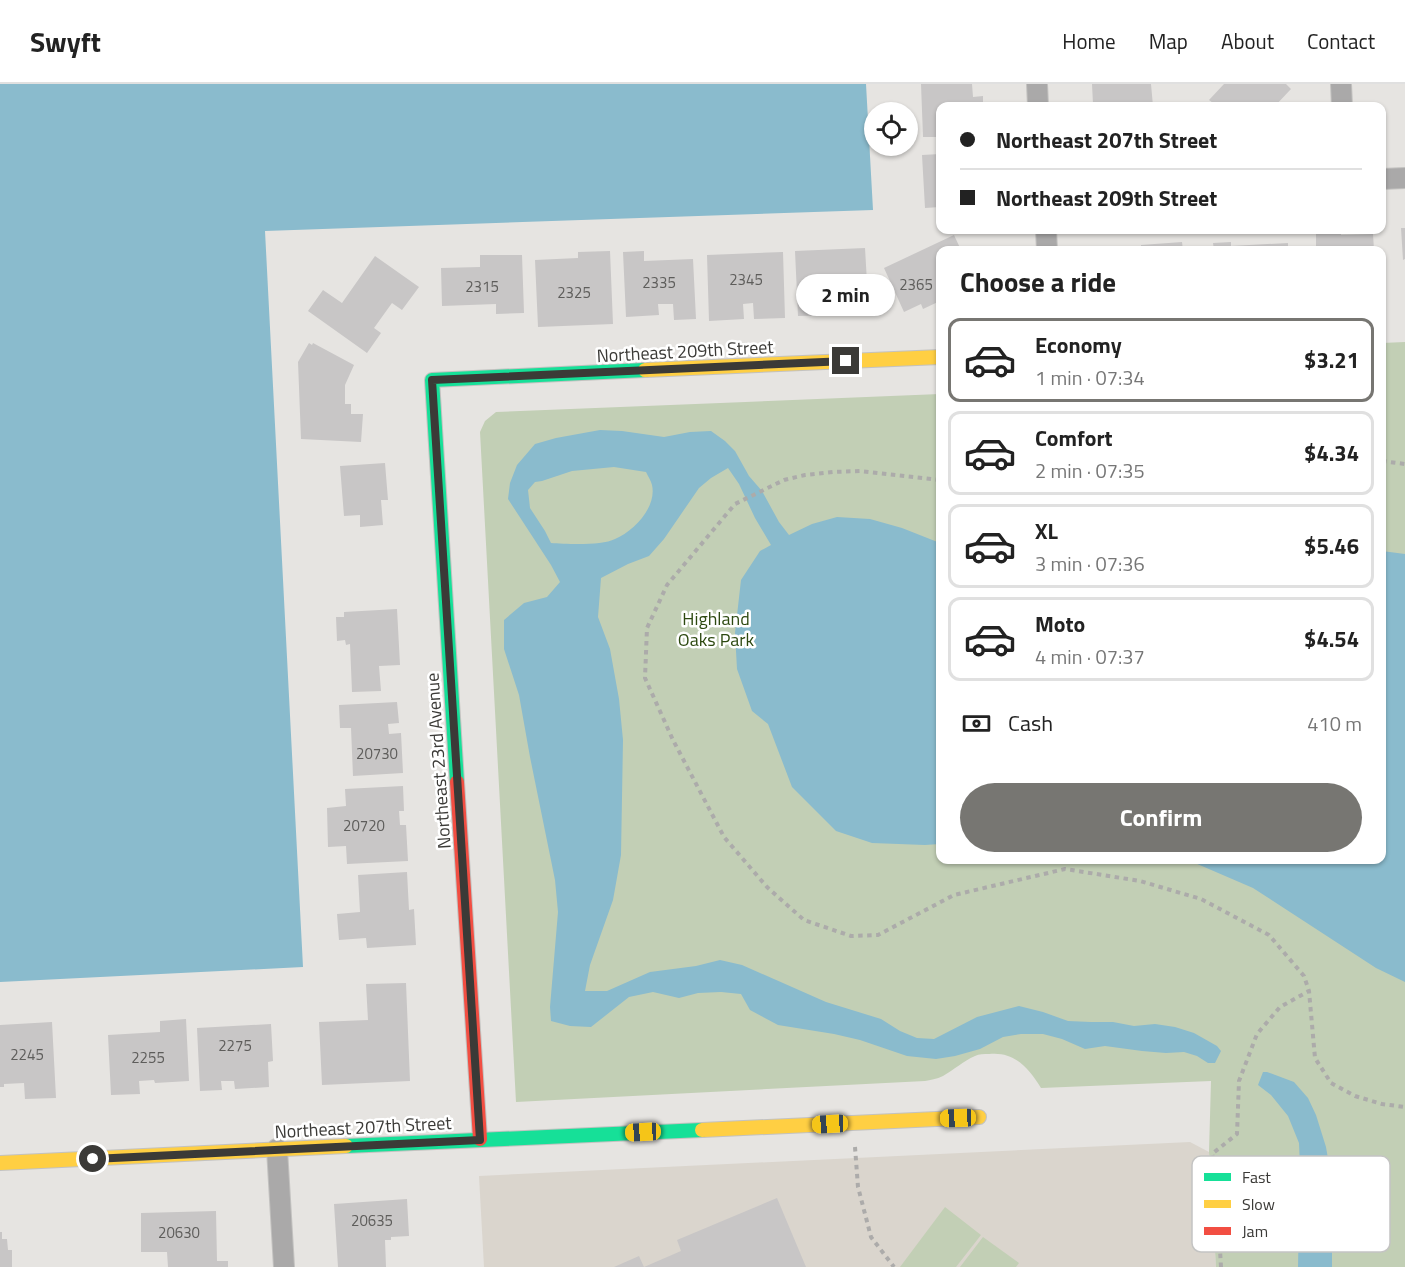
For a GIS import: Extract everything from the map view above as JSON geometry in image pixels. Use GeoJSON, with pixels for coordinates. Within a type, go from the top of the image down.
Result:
{"type":"FeatureCollection","features":[{"type":"Feature","properties":{"kind":"street"},"geometry":{"type":"LineString","coordinates":[[1037,84],[1038,102]]}},
{"type":"Feature","properties":{"kind":"street"},"geometry":{"type":"LineString","coordinates":[[1341,84],[1342,102]]}},
{"type":"Feature","properties":{"kind":"street"},"geometry":{"type":"LineString","coordinates":[[1386,179],[1405,178]]}},
{"type":"Feature","properties":{"kind":"street","name":"Northeast 209th Street"},"geometry":{"type":"LineString","coordinates":[[432,380],[936,357]]}},
{"type":"Feature","properties":{"kind":"street","name":"Northeast 23rd Avenue"},"geometry":{"type":"LineString","coordinates":[[432,380],[480,1140]]}},
{"type":"Feature","properties":{"kind":"street","name":"Northeast 207th Street"},"geometry":{"type":"LineString","coordinates":[[0,1164],[979,1117]]}},
{"type":"Feature","properties":{"kind":"street"},"geometry":{"type":"LineString","coordinates":[[277,1149],[284,1267]]}},
{"type":"Feature","properties":{"kind":"path"},"geometry":{"type":"LineString","coordinates":[[1386,462],[1405,464]]}},
{"type":"Feature","properties":{"kind":"path"},"geometry":{"type":"LineString","coordinates":[[936,480],[860,471],[832,472],[784,480],[735,504],[667,585],[648,628],[645,678],[673,740],[724,837],[767,887],[804,920],[850,936],[878,935],[954,895],[1065,869],[1140,881],[1201,899],[1269,935],[1304,976],[1309,991],[1315,1058],[1331,1083],[1355,1096],[1405,1107]]}},
{"type":"Feature","properties":{"kind":"path"},"geometry":{"type":"LineString","coordinates":[[1213,1156],[1212,1154],[1237,1134],[1239,1080],[1257,1034],[1280,1007],[1309,991]]}},
{"type":"Feature","properties":{"kind":"path"},"geometry":{"type":"LineString","coordinates":[[853,1122],[858,1187],[871,1238],[894,1267]]}},
{"type":"Feature","properties":{"kind":"path"},"geometry":{"type":"LineString","coordinates":[[1220,1252],[1221,1267]]}},
{"type":"Feature","properties":{"kind":"shaded area"},"geometry":{"type":"Polygon","coordinates":[[[1190,1142],[1209,1152],[1209,1156],[1192,1156],[1192,1252],[1215,1252],[1216,1267],[484,1267],[479,1176],[1190,1142]]]}},
{"type":"Feature","properties":{"kind":"green space","name":"Highland Oaks Park"},"geometry":{"type":"Polygon","coordinates":[[[1405,342],[1405,1267],[1216,1267],[1215,1252],[1390,1252],[1390,1156],[1209,1156],[1211,1081],[1041,1088],[1020,1062],[1006,1055],[985,1054],[971,1058],[941,1077],[925,1081],[516,1102],[480,432],[485,421],[496,412],[936,394],[936,864],[1386,864],[1386,343],[1405,342]]]}},
{"type":"Feature","properties":{"kind":"green space"},"geometry":{"type":"Polygon","coordinates":[[[945,1207],[981,1235],[956,1267],[900,1267],[945,1207]]]}},
{"type":"Feature","properties":{"kind":"green space"},"geometry":{"type":"Polygon","coordinates":[[[983,1237],[1019,1263],[1016,1267],[960,1267],[983,1237]]]}},
{"type":"Feature","properties":{"kind":"water"},"geometry":{"type":"Polygon","coordinates":[[[0,84],[866,84],[864,156],[870,156],[873,210],[265,231],[303,967],[0,982],[0,84]]]}},
{"type":"Feature","properties":{"kind":"water"},"geometry":{"type":"Polygon","coordinates":[[[600,430],[664,437],[711,431],[735,451],[789,535],[812,524],[837,517],[870,519],[936,541],[936,844],[872,843],[836,831],[792,787],[768,724],[752,711],[737,669],[735,633],[741,580],[760,551],[771,545],[739,484],[728,468],[699,488],[664,539],[649,556],[601,578],[598,617],[610,649],[619,699],[623,740],[621,855],[613,900],[590,965],[585,991],[607,991],[650,972],[696,966],[720,960],[742,965],[826,1002],[881,1019],[917,1038],[934,1039],[977,1017],[1019,1006],[1068,1021],[1113,1022],[1134,1026],[1155,1024],[1175,1027],[1194,1033],[1217,1046],[1221,1051],[1215,1063],[1208,1063],[1184,1052],[1166,1053],[1105,1046],[1085,1049],[1043,1034],[1003,1037],[980,1049],[955,1056],[936,1059],[907,1056],[860,1040],[778,1025],[750,1010],[741,994],[721,992],[698,993],[679,998],[653,992],[629,997],[591,1027],[570,1026],[551,1021],[550,1007],[558,912],[555,880],[519,695],[504,649],[504,620],[524,603],[547,597],[560,582],[508,499],[510,483],[517,465],[535,444],[600,430]],[[614,467],[572,471],[535,482],[528,490],[530,508],[551,543],[602,543],[630,530],[648,510],[653,493],[652,483],[646,472],[614,467]]]}},
{"type":"Feature","properties":{"kind":"water"},"geometry":{"type":"Polygon","coordinates":[[[1386,552],[1405,554],[1405,982],[1376,968],[1253,888],[1197,864],[1386,864],[1386,552]]]}},
{"type":"Feature","properties":{"kind":"water"},"geometry":{"type":"Polygon","coordinates":[[[1263,1072],[1294,1082],[1308,1098],[1316,1115],[1328,1156],[1300,1156],[1299,1143],[1288,1116],[1271,1095],[1258,1085],[1263,1072]]]}},
{"type":"Feature","properties":{"kind":"water"},"geometry":{"type":"Polygon","coordinates":[[[1298,1252],[1332,1252],[1332,1267],[1298,1267],[1298,1252]]]}},
{"type":"Feature","properties":{"kind":"building"},"geometry":{"type":"Polygon","coordinates":[[[921,84],[972,84],[973,97],[983,96],[983,102],[936,102],[936,137],[923,137],[921,84]]]}},
{"type":"Feature","properties":{"kind":"building"},"geometry":{"type":"Polygon","coordinates":[[[1092,84],[1151,84],[1153,102],[1093,102],[1092,84]]]}},
{"type":"Feature","properties":{"kind":"building"},"geometry":{"type":"Polygon","coordinates":[[[1224,84],[1286,84],[1291,89],[1279,102],[1212,102],[1209,100],[1224,84]]]}},
{"type":"Feature","properties":{"kind":"building"},"geometry":{"type":"Polygon","coordinates":[[[936,154],[936,207],[925,208],[922,155],[936,154]]]}},
{"type":"Feature","properties":{"kind":"building"},"geometry":{"type":"Polygon","coordinates":[[[1401,228],[1405,228],[1405,259],[1403,260],[1401,228]]]}},
{"type":"Feature","properties":{"kind":"building"},"geometry":{"type":"Polygon","coordinates":[[[1316,234],[1373,234],[1374,246],[1316,246],[1316,234]]]}},
{"type":"Feature","properties":{"kind":"building"},"geometry":{"type":"Polygon","coordinates":[[[954,235],[959,246],[936,246],[936,303],[923,309],[921,304],[904,312],[884,268],[954,235]]]}},
{"type":"Feature","properties":{"kind":"building"},"geometry":{"type":"Polygon","coordinates":[[[1182,242],[1182,246],[1141,246],[1182,242]]]}},
{"type":"Feature","properties":{"kind":"building"},"geometry":{"type":"Polygon","coordinates":[[[1231,242],[1231,246],[1213,246],[1213,243],[1231,242]]]}},
{"type":"Feature","properties":{"kind":"building"},"geometry":{"type":"Polygon","coordinates":[[[1288,243],[1288,246],[1231,246],[1288,243]]]}},
{"type":"Feature","properties":{"kind":"building"},"geometry":{"type":"Polygon","coordinates":[[[865,248],[867,282],[873,281],[875,313],[841,314],[840,300],[835,300],[835,315],[798,316],[795,251],[865,248]]]}},
{"type":"Feature","properties":{"kind":"building"},"geometry":{"type":"Polygon","coordinates":[[[610,251],[613,324],[538,327],[535,260],[578,258],[578,252],[610,251]]]}},
{"type":"Feature","properties":{"kind":"building"},"geometry":{"type":"Polygon","coordinates":[[[644,251],[644,261],[693,259],[696,319],[674,320],[673,304],[658,304],[659,315],[626,317],[623,252],[644,251]]]}},
{"type":"Feature","properties":{"kind":"building"},"geometry":{"type":"Polygon","coordinates":[[[783,252],[785,318],[754,319],[753,303],[743,304],[744,319],[709,321],[707,255],[783,252]]]}},
{"type":"Feature","properties":{"kind":"building"},"geometry":{"type":"Polygon","coordinates":[[[480,255],[522,255],[524,313],[496,314],[496,304],[442,306],[441,268],[480,267],[480,255]]]}},
{"type":"Feature","properties":{"kind":"building"},"geometry":{"type":"Polygon","coordinates":[[[375,256],[419,287],[402,310],[392,303],[374,328],[381,333],[367,353],[308,311],[323,290],[342,303],[375,256]]]}},
{"type":"Feature","properties":{"kind":"building"},"geometry":{"type":"Polygon","coordinates":[[[309,343],[354,365],[345,385],[345,404],[351,404],[351,414],[363,414],[361,442],[301,439],[298,362],[309,343]]]}},
{"type":"Feature","properties":{"kind":"building"},"geometry":{"type":"Polygon","coordinates":[[[385,463],[388,500],[381,500],[383,525],[360,527],[360,515],[344,516],[340,466],[385,463]]]}},
{"type":"Feature","properties":{"kind":"building"},"geometry":{"type":"Polygon","coordinates":[[[397,609],[400,665],[379,666],[381,691],[352,692],[350,644],[346,645],[345,640],[337,641],[336,617],[344,617],[344,612],[397,609]]]}},
{"type":"Feature","properties":{"kind":"building"},"geometry":{"type":"Polygon","coordinates":[[[397,702],[399,723],[388,724],[389,734],[401,733],[403,773],[353,776],[351,728],[340,728],[339,705],[397,702]]]}},
{"type":"Feature","properties":{"kind":"building"},"geometry":{"type":"Polygon","coordinates":[[[403,786],[404,811],[399,811],[400,825],[406,825],[408,861],[347,864],[346,846],[328,847],[327,808],[346,806],[345,789],[403,786]]]}},
{"type":"Feature","properties":{"kind":"building"},"geometry":{"type":"Polygon","coordinates":[[[407,872],[409,910],[414,909],[416,945],[367,948],[366,938],[339,940],[337,914],[360,912],[358,875],[407,872]]]}},
{"type":"Feature","properties":{"kind":"building"},"geometry":{"type":"Polygon","coordinates":[[[406,983],[410,1081],[322,1085],[319,1022],[368,1020],[366,984],[406,983]]]}},
{"type":"Feature","properties":{"kind":"building"},"geometry":{"type":"Polygon","coordinates":[[[186,1019],[189,1081],[155,1083],[154,1080],[139,1081],[140,1094],[111,1095],[108,1035],[160,1032],[160,1021],[186,1019]]]}},
{"type":"Feature","properties":{"kind":"building"},"geometry":{"type":"Polygon","coordinates":[[[52,1022],[56,1098],[25,1099],[24,1083],[4,1084],[4,1087],[0,1087],[0,1025],[52,1022]]]}},
{"type":"Feature","properties":{"kind":"building"},"geometry":{"type":"Polygon","coordinates":[[[271,1024],[273,1061],[268,1062],[269,1087],[235,1089],[234,1081],[221,1081],[222,1090],[200,1091],[197,1028],[271,1024]]]}},
{"type":"Feature","properties":{"kind":"building"},"geometry":{"type":"Polygon","coordinates":[[[777,1198],[806,1267],[644,1267],[681,1251],[677,1240],[777,1198]]]}},
{"type":"Feature","properties":{"kind":"building"},"geometry":{"type":"Polygon","coordinates":[[[407,1199],[409,1236],[391,1237],[391,1240],[385,1240],[386,1267],[338,1267],[334,1204],[407,1199]]]}},
{"type":"Feature","properties":{"kind":"building"},"geometry":{"type":"Polygon","coordinates":[[[216,1211],[217,1261],[228,1261],[228,1267],[168,1267],[167,1252],[141,1252],[141,1213],[216,1211]]]}},
{"type":"Feature","properties":{"kind":"building"},"geometry":{"type":"Polygon","coordinates":[[[0,1232],[2,1232],[2,1239],[7,1239],[8,1250],[12,1250],[12,1267],[0,1267],[0,1232]]]}},
{"type":"Feature","properties":{"kind":"building"},"geometry":{"type":"Polygon","coordinates":[[[639,1256],[644,1267],[614,1267],[639,1256]]]}},
{"type":"Feature","properties":{"kind":"traffic: fast"},"geometry":{"type":"LineString","coordinates":[[457,782],[432,380],[645,370]]}},
{"type":"Feature","properties":{"kind":"traffic: fast"},"geometry":{"type":"LineString","coordinates":[[346,1146],[702,1130]]}},
{"type":"Feature","properties":{"kind":"traffic: slow"},"geometry":{"type":"LineString","coordinates":[[645,370],[936,357]]}},
{"type":"Feature","properties":{"kind":"traffic: slow"},"geometry":{"type":"LineString","coordinates":[[702,1130],[979,1117]]}},
{"type":"Feature","properties":{"kind":"traffic: slow"},"geometry":{"type":"LineString","coordinates":[[0,1163],[346,1146]]}},
{"type":"Feature","properties":{"kind":"traffic: jam"},"geometry":{"type":"LineString","coordinates":[[457,782],[480,1139]]}},
{"type":"Feature","properties":{"kind":"route"},"geometry":{"type":"LineString","coordinates":[[93,1159],[480,1140],[432,380],[846,361]]}}]}
